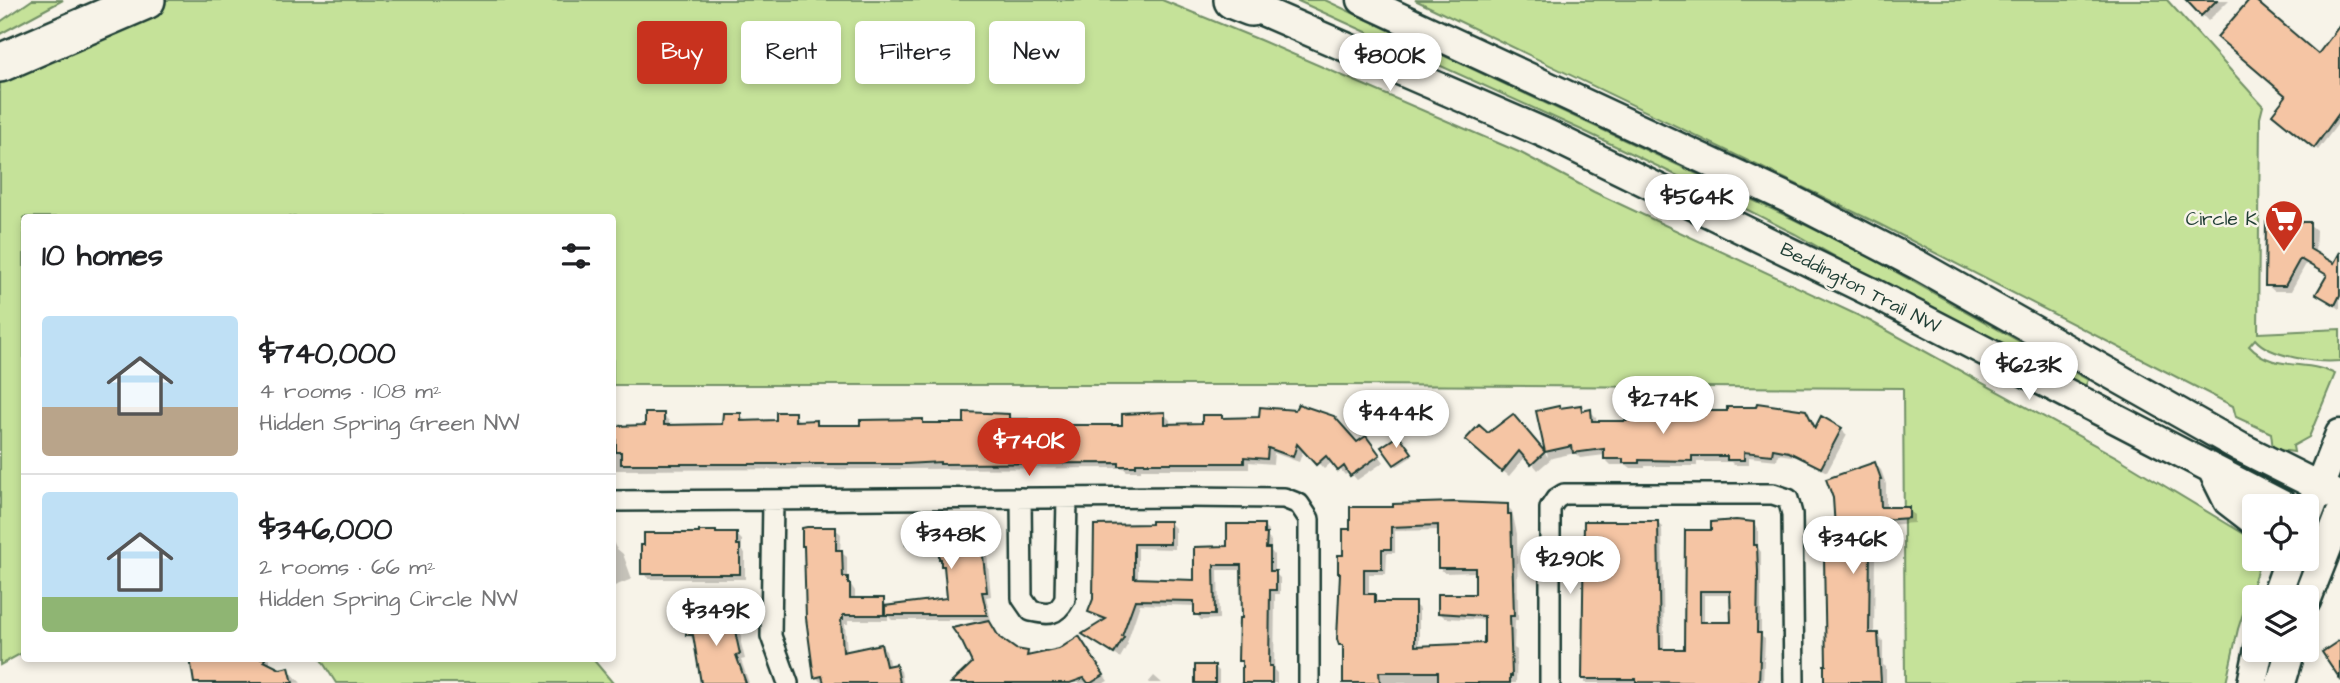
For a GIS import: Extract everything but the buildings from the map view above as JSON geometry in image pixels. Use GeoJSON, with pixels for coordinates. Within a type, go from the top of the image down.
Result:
{"type":"FeatureCollection","features":[{"type":"Feature","properties":{"kind":"highway"},"geometry":{"type":"LineString","coordinates":[[0,60],[111,0]]}},
{"type":"Feature","properties":{"kind":"highway"},"geometry":{"type":"LineString","coordinates":[[0,60],[146,0]]}},
{"type":"Feature","properties":{"kind":"main road"},"geometry":{"type":"LineString","coordinates":[[1362,0],[1804,206],[1919,265],[2241,447],[2330,491],[2340,434]]}},
{"type":"Feature","properties":{"kind":"main road","name":"Beddington Trail NW"},"geometry":{"type":"LineString","coordinates":[[1241,2],[1548,134],[1869,290],[2259,494]]}},
{"type":"Feature","properties":{"kind":"main road"},"geometry":{"type":"LineString","coordinates":[[2212,469],[2228,501],[2242,512]]}},
{"type":"Feature","properties":{"kind":"main road","name":"Beddington Trail NW"},"geometry":{"type":"LineString","coordinates":[[2319,522],[2338,528]]}},
{"type":"Feature","properties":{"kind":"main road"},"geometry":{"type":"LineString","coordinates":[[2313,585],[2338,528]]}},
{"type":"Feature","properties":{"kind":"main road"},"geometry":{"type":"LineString","coordinates":[[2252,683],[2256,662]]}},
{"type":"Feature","properties":{"kind":"main road"},"geometry":{"type":"LineString","coordinates":[[2281,683],[2287,662]]}},
{"type":"Feature","properties":{"kind":"street"},"geometry":{"type":"LineString","coordinates":[[1550,683],[1550,508],[1556,499],[1564,494],[1773,494],[1788,499],[1793,514],[1794,683]]}},
{"type":"Feature","properties":{"kind":"street"},"geometry":{"type":"LineString","coordinates":[[616,501],[1185,496],[1284,498],[1299,504],[1309,519],[1309,683]]}},
{"type":"Feature","properties":{"kind":"street"},"geometry":{"type":"LineString","coordinates":[[1021,498],[1022,598],[1031,611],[1047,615],[1059,610],[1065,599],[1067,498]]}},
{"type":"Feature","properties":{"kind":"street"},"geometry":{"type":"LineString","coordinates":[[773,500],[771,636],[788,683]]}},
{"type":"Feature","properties":{"kind":"green space"},"geometry":{"type":"Polygon","coordinates":[[[32,0],[63,0],[0,34],[0,22],[32,0]]]}},
{"type":"Feature","properties":{"kind":"green space"},"geometry":{"type":"Polygon","coordinates":[[[163,0],[1162,0],[1521,153],[1594,192],[1870,321],[2115,456],[2242,533],[2242,571],[2257,571],[2252,585],[2242,585],[2242,617],[2226,683],[1905,683],[1903,388],[616,385],[616,214],[21,214],[21,654],[0,665],[0,74],[163,0]]]}},
{"type":"Feature","properties":{"kind":"green space"},"geometry":{"type":"Polygon","coordinates":[[[1296,0],[1325,0],[1855,249],[2088,380],[2085,387],[1985,342],[1795,234],[1728,200],[1296,0]]]}},
{"type":"Feature","properties":{"kind":"green space"},"geometry":{"type":"Polygon","coordinates":[[[1415,0],[2167,0],[2263,106],[2260,118],[2258,333],[2340,329],[2340,361],[2307,360],[2282,354],[2255,339],[2249,346],[2269,359],[2314,367],[2335,374],[2309,437],[2293,446],[2294,452],[2273,449],[2271,433],[2236,417],[2233,406],[1879,224],[1415,0]]]}},
{"type":"Feature","properties":{"kind":"green space"},"geometry":{"type":"Polygon","coordinates":[[[323,662],[595,662],[613,683],[336,683],[323,662]]]}},
{"type":"Feature","properties":{"kind":"place","name":"Circle K"},"geometry":{"type":"Point","coordinates":[2284,253]}}]}
